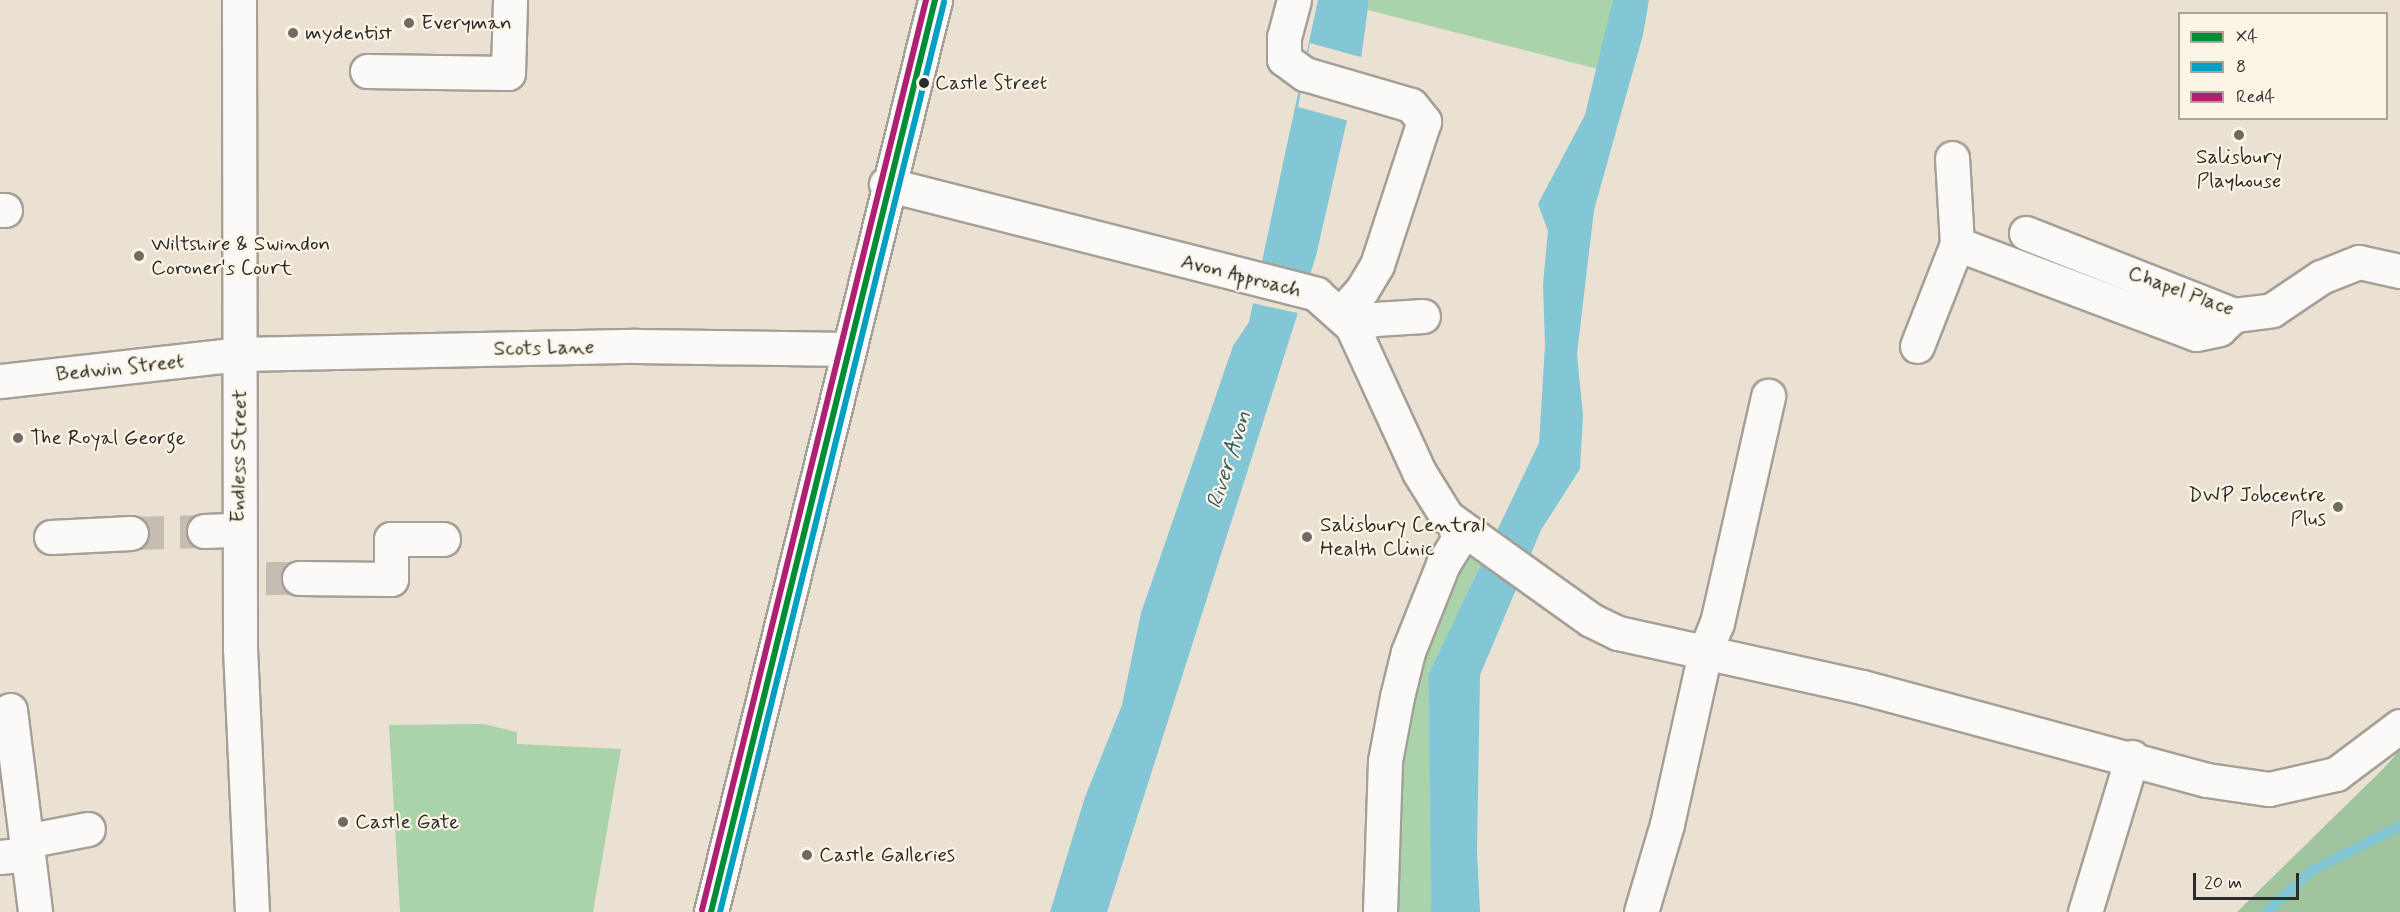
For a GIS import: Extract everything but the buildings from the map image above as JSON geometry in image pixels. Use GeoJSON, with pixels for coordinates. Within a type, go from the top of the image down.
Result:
{"type":"FeatureCollection","features":[{"type":"Feature","properties":{"kind":"street","name":"Endless Street"},"geometry":{"type":"LineString","coordinates":[[239,0],[238,530],[253,578],[252,912]]}},
{"type":"Feature","properties":{"kind":"street"},"geometry":{"type":"LineString","coordinates":[[367,71],[508,73],[510,0]]}},
{"type":"Feature","properties":{"kind":"street"},"geometry":{"type":"LineString","coordinates":[[711,912],[886,184],[935,0]]}},
{"type":"Feature","properties":{"kind":"street"},"geometry":{"type":"LineString","coordinates":[[1294,0],[1284,37],[1284,59],[1305,74],[1411,105],[1424,121],[1377,265],[1346,320]]}},
{"type":"Feature","properties":{"kind":"street"},"geometry":{"type":"LineString","coordinates":[[1917,346],[1957,244],[1952,158]]}},
{"type":"Feature","properties":{"kind":"street","name":"Avon Approach"},"geometry":{"type":"LineString","coordinates":[[886,184],[1310,293],[1346,320]]}},
{"type":"Feature","properties":{"kind":"street","name":"Chapel Place"},"geometry":{"type":"LineString","coordinates":[[2026,233],[2234,315],[2272,310],[2321,277],[2359,262],[2400,271]]}},
{"type":"Feature","properties":{"kind":"street"},"geometry":{"type":"LineString","coordinates":[[1957,244],[2196,334],[2219,329],[2234,315]]}},
{"type":"Feature","properties":{"kind":"street"},"geometry":{"type":"LineString","coordinates":[[1346,320],[1423,316]]}},
{"type":"Feature","properties":{"kind":"street"},"geometry":{"type":"LineString","coordinates":[[1346,320],[1437,505],[1455,524],[1481,543],[1568,603],[1618,633],[1862,687],[2132,758],[2206,780],[2269,789],[2336,774],[2397,724]]}},
{"type":"Feature","properties":{"kind":"street","name":"Scots Lane"},"geometry":{"type":"LineString","coordinates":[[240,354],[636,346],[848,349]]}},
{"type":"Feature","properties":{"kind":"street","name":"Bedwin Street"},"geometry":{"type":"LineString","coordinates":[[0,381],[240,354]]}},
{"type":"Feature","properties":{"kind":"street"},"geometry":{"type":"LineString","coordinates":[[1641,912],[1667,824],[1705,652],[1717,622],[1768,396]]}},
{"type":"Feature","properties":{"kind":"street"},"geometry":{"type":"LineString","coordinates":[[1380,912],[1385,761],[1397,697],[1416,630],[1443,564],[1458,540],[1455,524]]}},
{"type":"Feature","properties":{"kind":"street"},"geometry":{"type":"LineString","coordinates":[[204,531],[238,530]]}},
{"type":"Feature","properties":{"kind":"street"},"geometry":{"type":"LineString","coordinates":[[51,537],[131,533]]}},
{"type":"Feature","properties":{"kind":"street"},"geometry":{"type":"LineString","coordinates":[[299,578],[391,579],[391,539],[443,539]]}},
{"type":"Feature","properties":{"kind":"street"},"geometry":{"type":"LineString","coordinates":[[10,710],[11,805],[18,851],[35,912]]}},
{"type":"Feature","properties":{"kind":"street"},"geometry":{"type":"LineString","coordinates":[[2085,912],[2132,758]]}},
{"type":"Feature","properties":{"kind":"street"},"geometry":{"type":"LineString","coordinates":[[18,851],[88,829]]}},
{"type":"Feature","properties":{"kind":"green space"},"geometry":{"type":"Polygon","coordinates":[[[1369,0],[1613,0],[1598,69],[1368,10],[1369,0]]]}},
{"type":"Feature","properties":{"kind":"green space"},"geometry":{"type":"Polygon","coordinates":[[[1466,545],[1484,558],[1428,675],[1431,912],[1391,912],[1394,753],[1410,674],[1466,545]]]}},
{"type":"Feature","properties":{"kind":"green space"},"geometry":{"type":"Polygon","coordinates":[[[483,724],[517,732],[517,744],[621,749],[593,912],[400,912],[389,725],[483,724]]]}},
{"type":"Feature","properties":{"kind":"green space"},"geometry":{"type":"Polygon","coordinates":[[[2400,750],[2400,912],[2237,912],[2383,769],[2400,750]]]}},
{"type":"Feature","properties":{"kind":"water","name":"River Avon"},"geometry":{"type":"Polygon","coordinates":[[[1318,0],[1369,0],[1361,59],[1316,256],[1107,912],[1050,912],[1085,797],[1122,705],[1141,613],[1233,346],[1249,322],[1318,0]]]}},
{"type":"Feature","properties":{"kind":"water"},"geometry":{"type":"Polygon","coordinates":[[[1613,0],[1649,0],[1643,35],[1594,210],[1577,354],[1583,415],[1580,469],[1541,530],[1480,675],[1477,851],[1480,912],[1431,912],[1428,675],[1539,443],[1545,346],[1543,284],[1548,231],[1538,204],[1585,115],[1613,0]]]}},
{"type":"Feature","properties":{"kind":"pier"},"geometry":{"type":"Polygon","coordinates":[[[1310,43],[1364,58],[1349,121],[1298,107],[1310,43]]]}},
{"type":"Feature","properties":{"kind":"pier"},"geometry":{"type":"Polygon","coordinates":[[[1257,280],[1310,286],[1302,314],[1252,303],[1257,280]]]}},
{"type":"Feature","properties":{"kind":"waterway"},"geometry":{"type":"LineString","coordinates":[[2267,912],[2311,871],[2400,826]]}},
{"type":"Feature","properties":{"kind":"tunnel"},"geometry":{"type":"LineString","coordinates":[[131,533],[204,531]]}},
{"type":"Feature","properties":{"kind":"tunnel"},"geometry":{"type":"LineString","coordinates":[[266,578],[299,578]]}},
{"type":"Feature","properties":{"kind":"transit line","name":"Red4"},"geometry":{"type":"LineString","coordinates":[[702,910],[926,0]]}},
{"type":"Feature","properties":{"kind":"transit line","name":"X4"},"geometry":{"type":"LineString","coordinates":[[711,912],[935,0]]}},
{"type":"Feature","properties":{"kind":"transit line","name":"8"},"geometry":{"type":"LineString","coordinates":[[720,912],[944,2]]}},
{"type":"Feature","properties":{"kind":"place","name":"Everyman"},"geometry":{"type":"Point","coordinates":[409,23]}},
{"type":"Feature","properties":{"kind":"place","name":"mydentist"},"geometry":{"type":"Point","coordinates":[293,33]}},
{"type":"Feature","properties":{"kind":"place","name":"Castle Street"},"geometry":{"type":"Point","coordinates":[924,83]}},
{"type":"Feature","properties":{"kind":"place","name":"Salisbury Playhouse"},"geometry":{"type":"Point","coordinates":[2239,135]}},
{"type":"Feature","properties":{"kind":"place","name":"Wiltshire & Swindon Coroner's Court"},"geometry":{"type":"Point","coordinates":[139,256]}},
{"type":"Feature","properties":{"kind":"place","name":"The Royal George"},"geometry":{"type":"Point","coordinates":[18,438]}},
{"type":"Feature","properties":{"kind":"place","name":"DWP Jobcentre Plus"},"geometry":{"type":"Point","coordinates":[2338,507]}},
{"type":"Feature","properties":{"kind":"place","name":"Salisbury Central Health Clinic"},"geometry":{"type":"Point","coordinates":[1307,537]}},
{"type":"Feature","properties":{"kind":"place","name":"Castle Gate"},"geometry":{"type":"Point","coordinates":[343,822]}},
{"type":"Feature","properties":{"kind":"place","name":"Castle Galleries"},"geometry":{"type":"Point","coordinates":[807,855]}}]}
